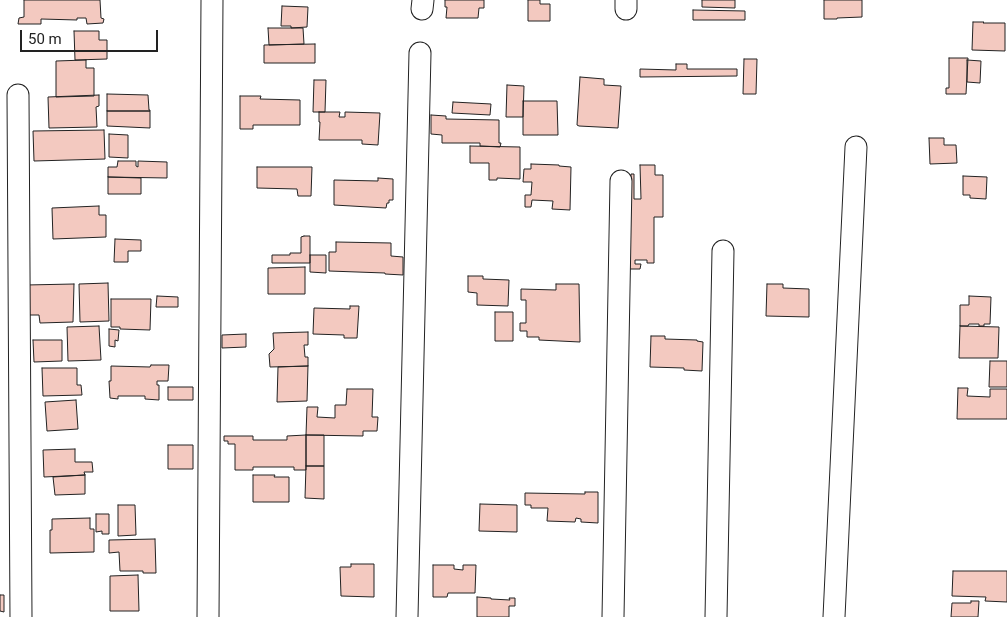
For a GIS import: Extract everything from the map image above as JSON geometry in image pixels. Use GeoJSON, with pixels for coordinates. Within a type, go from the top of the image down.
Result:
{"type":"FeatureCollection","features":[{"type":"Feature","properties":{"kind":"street"},"geometry":{"type":"LineString","coordinates":[[208,617],[212,0]]}},
{"type":"Feature","properties":{"kind":"street"},"geometry":{"type":"LineString","coordinates":[[407,617],[420,52]]}},
{"type":"Feature","properties":{"kind":"street"},"geometry":{"type":"LineString","coordinates":[[18,95],[21,617]]}},
{"type":"Feature","properties":{"kind":"street"},"geometry":{"type":"LineString","coordinates":[[834,617],[856,147]]}},
{"type":"Feature","properties":{"kind":"street"},"geometry":{"type":"LineString","coordinates":[[613,617],[621,181]]}},
{"type":"Feature","properties":{"kind":"street"},"geometry":{"type":"LineString","coordinates":[[716,617],[723,251]]}},
{"type":"Feature","properties":{"kind":"building"},"geometry":{"type":"Polygon","coordinates":[[[24,0],[100,0],[101,18],[104,19],[103,23],[87,24],[86,18],[77,18],[77,20],[41,19],[41,24],[18,24],[19,18],[24,17],[24,0]]]}},
{"type":"Feature","properties":{"kind":"building"},"geometry":{"type":"Polygon","coordinates":[[[445,0],[484,0],[484,8],[479,8],[478,18],[446,18],[447,7],[445,7],[445,0]]]}},
{"type":"Feature","properties":{"kind":"building"},"geometry":{"type":"Polygon","coordinates":[[[528,0],[540,0],[540,4],[550,4],[550,21],[528,21],[528,0]]]}},
{"type":"Feature","properties":{"kind":"building"},"geometry":{"type":"Polygon","coordinates":[[[702,0],[735,0],[735,8],[702,7],[702,0]]]}},
{"type":"Feature","properties":{"kind":"building"},"geometry":{"type":"Polygon","coordinates":[[[824,0],[862,0],[862,17],[824,19],[824,0]]]}},
{"type":"Feature","properties":{"kind":"building"},"geometry":{"type":"Polygon","coordinates":[[[282,6],[308,7],[307,27],[291,28],[291,26],[281,26],[282,6]]]}},
{"type":"Feature","properties":{"kind":"building"},"geometry":{"type":"Polygon","coordinates":[[[693,10],[745,11],[745,20],[693,20],[693,10]]]}},
{"type":"Feature","properties":{"kind":"building"},"geometry":{"type":"Polygon","coordinates":[[[973,22],[1005,23],[1005,51],[972,50],[973,22]]]}},
{"type":"Feature","properties":{"kind":"building"},"geometry":{"type":"Polygon","coordinates":[[[268,28],[303,28],[304,44],[269,45],[268,28]]]}},
{"type":"Feature","properties":{"kind":"building"},"geometry":{"type":"Polygon","coordinates":[[[74,31],[99,31],[99,40],[107,40],[107,59],[75,60],[74,31]]]}},
{"type":"Feature","properties":{"kind":"building"},"geometry":{"type":"Polygon","coordinates":[[[315,44],[315,63],[264,63],[264,45],[315,44]]]}},
{"type":"Feature","properties":{"kind":"building"},"geometry":{"type":"Polygon","coordinates":[[[949,58],[968,58],[966,94],[946,94],[946,88],[949,88],[949,58]]]}},
{"type":"Feature","properties":{"kind":"building"},"geometry":{"type":"Polygon","coordinates":[[[744,59],[757,59],[756,94],[743,94],[744,59]]]}},
{"type":"Feature","properties":{"kind":"building"},"geometry":{"type":"Polygon","coordinates":[[[86,60],[86,68],[94,68],[94,96],[56,97],[56,61],[86,60]]]}},
{"type":"Feature","properties":{"kind":"building"},"geometry":{"type":"Polygon","coordinates":[[[967,60],[981,61],[980,83],[967,82],[967,60]]]}},
{"type":"Feature","properties":{"kind":"building"},"geometry":{"type":"Polygon","coordinates":[[[676,64],[687,64],[687,69],[737,69],[737,76],[640,77],[640,69],[676,70],[676,64]]]}},
{"type":"Feature","properties":{"kind":"building"},"geometry":{"type":"Polygon","coordinates":[[[580,77],[604,79],[604,85],[621,86],[618,128],[577,125],[580,77]]]}},
{"type":"Feature","properties":{"kind":"building"},"geometry":{"type":"Polygon","coordinates":[[[314,80],[326,80],[325,112],[313,112],[314,80]]]}},
{"type":"Feature","properties":{"kind":"building"},"geometry":{"type":"Polygon","coordinates":[[[507,85],[524,86],[523,117],[506,117],[507,85]]]}},
{"type":"Feature","properties":{"kind":"building"},"geometry":{"type":"Polygon","coordinates":[[[107,94],[148,95],[150,111],[107,111],[107,94]]]}},
{"type":"Feature","properties":{"kind":"building"},"geometry":{"type":"Polygon","coordinates":[[[99,95],[99,106],[96,107],[97,127],[49,128],[48,97],[99,95]]]}},
{"type":"Feature","properties":{"kind":"building"},"geometry":{"type":"Polygon","coordinates":[[[240,96],[261,96],[260,99],[300,100],[300,125],[253,125],[253,129],[240,129],[240,96]]]}},
{"type":"Feature","properties":{"kind":"building"},"geometry":{"type":"Polygon","coordinates":[[[523,101],[557,101],[558,135],[523,135],[523,101]]]}},
{"type":"Feature","properties":{"kind":"building"},"geometry":{"type":"Polygon","coordinates":[[[453,102],[491,104],[490,115],[452,113],[453,102]]]}},
{"type":"Feature","properties":{"kind":"building"},"geometry":{"type":"Polygon","coordinates":[[[107,111],[150,111],[150,128],[107,126],[107,111]]]}},
{"type":"Feature","properties":{"kind":"building"},"geometry":{"type":"Polygon","coordinates":[[[319,112],[340,112],[339,117],[345,117],[345,112],[380,113],[378,145],[362,144],[362,140],[319,140],[319,112]]]}},
{"type":"Feature","properties":{"kind":"building"},"geometry":{"type":"Polygon","coordinates":[[[431,115],[446,116],[446,119],[499,120],[500,147],[480,146],[480,143],[442,143],[442,135],[431,134],[431,115]]]}},
{"type":"Feature","properties":{"kind":"building"},"geometry":{"type":"Polygon","coordinates":[[[104,130],[105,159],[34,161],[33,131],[104,130]]]}},
{"type":"Feature","properties":{"kind":"building"},"geometry":{"type":"Polygon","coordinates":[[[109,134],[128,135],[128,158],[109,157],[109,134]]]}},
{"type":"Feature","properties":{"kind":"building"},"geometry":{"type":"Polygon","coordinates":[[[929,138],[944,138],[944,145],[956,145],[957,163],[930,164],[929,138]]]}},
{"type":"Feature","properties":{"kind":"building"},"geometry":{"type":"Polygon","coordinates":[[[470,146],[520,147],[520,179],[497,178],[497,180],[489,180],[489,163],[470,163],[470,146]]]}},
{"type":"Feature","properties":{"kind":"building"},"geometry":{"type":"Polygon","coordinates":[[[118,161],[136,161],[136,166],[138,167],[138,161],[167,162],[167,178],[108,177],[108,167],[117,167],[118,161]]]}},
{"type":"Feature","properties":{"kind":"building"},"geometry":{"type":"Polygon","coordinates":[[[531,164],[571,167],[570,210],[552,209],[553,201],[532,200],[531,207],[525,207],[525,195],[531,195],[532,182],[523,182],[524,169],[531,169],[531,164]]]}},
{"type":"Feature","properties":{"kind":"building"},"geometry":{"type":"Polygon","coordinates":[[[640,165],[655,165],[655,175],[663,175],[663,217],[654,217],[654,263],[647,263],[647,260],[635,260],[635,264],[641,264],[640,269],[629,269],[631,174],[634,174],[634,199],[641,199],[640,165]]]}},
{"type":"Feature","properties":{"kind":"building"},"geometry":{"type":"Polygon","coordinates":[[[257,167],[312,167],[311,196],[298,196],[297,189],[257,188],[257,167]]]}},
{"type":"Feature","properties":{"kind":"building"},"geometry":{"type":"Polygon","coordinates":[[[963,176],[987,177],[986,199],[970,198],[970,195],[963,195],[963,176]]]}},
{"type":"Feature","properties":{"kind":"building"},"geometry":{"type":"Polygon","coordinates":[[[108,177],[141,178],[141,194],[108,194],[108,177]]]}},
{"type":"Feature","properties":{"kind":"building"},"geometry":{"type":"Polygon","coordinates":[[[378,178],[393,179],[393,200],[389,200],[386,208],[334,205],[334,180],[378,181],[378,178]]]}},
{"type":"Feature","properties":{"kind":"building"},"geometry":{"type":"Polygon","coordinates":[[[99,206],[99,215],[106,215],[106,237],[53,239],[52,208],[99,206]]]}},
{"type":"Feature","properties":{"kind":"building"},"geometry":{"type":"Polygon","coordinates":[[[310,236],[310,263],[272,263],[272,255],[301,253],[301,237],[310,236]]]}},
{"type":"Feature","properties":{"kind":"building"},"geometry":{"type":"Polygon","coordinates":[[[115,239],[141,240],[141,251],[128,251],[128,262],[114,262],[115,239]]]}},
{"type":"Feature","properties":{"kind":"building"},"geometry":{"type":"Polygon","coordinates":[[[336,242],[391,243],[391,256],[403,257],[403,275],[329,271],[329,252],[336,252],[336,242]]]}},
{"type":"Feature","properties":{"kind":"building"},"geometry":{"type":"Polygon","coordinates":[[[310,255],[326,255],[326,273],[310,272],[310,255]]]}},
{"type":"Feature","properties":{"kind":"building"},"geometry":{"type":"Polygon","coordinates":[[[305,267],[305,294],[268,294],[268,268],[305,267]]]}},
{"type":"Feature","properties":{"kind":"building"},"geometry":{"type":"Polygon","coordinates":[[[468,276],[483,276],[483,279],[509,280],[508,306],[477,305],[477,293],[468,292],[468,276]]]}},
{"type":"Feature","properties":{"kind":"building"},"geometry":{"type":"Polygon","coordinates":[[[108,283],[109,321],[80,322],[79,284],[108,283]]]}},
{"type":"Feature","properties":{"kind":"building"},"geometry":{"type":"Polygon","coordinates":[[[74,284],[73,322],[40,323],[39,315],[27,315],[26,285],[74,284]]]}},
{"type":"Feature","properties":{"kind":"building"},"geometry":{"type":"Polygon","coordinates":[[[556,284],[579,284],[580,342],[539,340],[539,337],[527,337],[527,331],[520,331],[520,323],[526,323],[526,300],[521,300],[521,289],[556,290],[556,284]]]}},
{"type":"Feature","properties":{"kind":"building"},"geometry":{"type":"Polygon","coordinates":[[[767,284],[783,284],[783,288],[809,289],[809,317],[766,316],[767,284]]]}},
{"type":"Feature","properties":{"kind":"building"},"geometry":{"type":"Polygon","coordinates":[[[157,296],[178,297],[178,307],[156,307],[157,296]]]}},
{"type":"Feature","properties":{"kind":"building"},"geometry":{"type":"Polygon","coordinates":[[[969,296],[991,297],[990,324],[984,324],[984,326],[969,324],[968,326],[960,326],[960,305],[969,305],[969,296]]]}},
{"type":"Feature","properties":{"kind":"building"},"geometry":{"type":"Polygon","coordinates":[[[111,299],[151,299],[150,330],[111,327],[111,299]]]}},
{"type":"Feature","properties":{"kind":"building"},"geometry":{"type":"Polygon","coordinates":[[[350,306],[359,306],[357,338],[344,338],[344,335],[313,334],[314,308],[350,309],[350,306]]]}},
{"type":"Feature","properties":{"kind":"building"},"geometry":{"type":"Polygon","coordinates":[[[495,312],[513,312],[513,341],[495,341],[495,312]]]}},
{"type":"Feature","properties":{"kind":"building"},"geometry":{"type":"Polygon","coordinates":[[[99,326],[101,360],[68,361],[67,327],[99,326]]]}},
{"type":"Feature","properties":{"kind":"building"},"geometry":{"type":"Polygon","coordinates":[[[960,326],[999,327],[998,358],[959,358],[960,326]]]}},
{"type":"Feature","properties":{"kind":"building"},"geometry":{"type":"Polygon","coordinates":[[[109,329],[119,330],[118,341],[115,340],[115,347],[109,346],[109,329]]]}},
{"type":"Feature","properties":{"kind":"building"},"geometry":{"type":"Polygon","coordinates":[[[308,332],[308,345],[304,345],[305,357],[308,357],[308,366],[270,367],[269,354],[274,349],[273,333],[308,332]]]}},
{"type":"Feature","properties":{"kind":"building"},"geometry":{"type":"Polygon","coordinates":[[[246,334],[246,347],[222,348],[222,335],[246,334]]]}},
{"type":"Feature","properties":{"kind":"building"},"geometry":{"type":"Polygon","coordinates":[[[651,336],[665,336],[665,339],[697,340],[703,342],[702,371],[684,370],[684,368],[650,367],[651,336]]]}},
{"type":"Feature","properties":{"kind":"building"},"geometry":{"type":"Polygon","coordinates":[[[33,340],[62,340],[62,361],[34,362],[33,340]]]}},
{"type":"Feature","properties":{"kind":"building"},"geometry":{"type":"Polygon","coordinates":[[[990,361],[1007,361],[1007,387],[989,387],[990,361]]]}},
{"type":"Feature","properties":{"kind":"building"},"geometry":{"type":"Polygon","coordinates":[[[151,365],[169,365],[168,381],[157,381],[157,385],[159,385],[159,400],[145,399],[145,396],[118,396],[118,399],[110,398],[109,381],[111,381],[111,366],[150,367],[151,365]]]}},
{"type":"Feature","properties":{"kind":"building"},"geometry":{"type":"Polygon","coordinates":[[[308,366],[307,401],[277,402],[278,367],[308,366]]]}},
{"type":"Feature","properties":{"kind":"building"},"geometry":{"type":"Polygon","coordinates":[[[42,368],[77,368],[77,385],[81,385],[82,395],[43,396],[42,368]]]}},
{"type":"Feature","properties":{"kind":"building"},"geometry":{"type":"Polygon","coordinates":[[[168,387],[193,387],[193,400],[168,400],[168,387]]]}},
{"type":"Feature","properties":{"kind":"building"},"geometry":{"type":"Polygon","coordinates":[[[958,388],[968,388],[967,396],[990,397],[990,389],[1007,389],[1007,419],[957,419],[958,388]]]}},
{"type":"Feature","properties":{"kind":"building"},"geometry":{"type":"Polygon","coordinates":[[[347,389],[373,389],[372,417],[378,417],[377,431],[363,431],[363,436],[306,435],[307,407],[318,407],[317,417],[335,418],[335,405],[346,405],[347,389]]]}},
{"type":"Feature","properties":{"kind":"building"},"geometry":{"type":"Polygon","coordinates":[[[76,400],[78,429],[47,431],[45,402],[76,400]]]}},
{"type":"Feature","properties":{"kind":"building"},"geometry":{"type":"Polygon","coordinates":[[[306,435],[324,435],[324,466],[306,466],[306,435]]]}},
{"type":"Feature","properties":{"kind":"building"},"geometry":{"type":"Polygon","coordinates":[[[306,435],[306,470],[294,470],[294,467],[253,467],[253,470],[235,470],[235,444],[228,444],[228,441],[224,441],[224,436],[253,436],[253,440],[287,440],[287,436],[306,435]]]}},
{"type":"Feature","properties":{"kind":"building"},"geometry":{"type":"Polygon","coordinates":[[[168,445],[193,445],[193,469],[168,469],[168,445]]]}},
{"type":"Feature","properties":{"kind":"building"},"geometry":{"type":"Polygon","coordinates":[[[75,449],[75,462],[92,462],[93,472],[84,472],[85,475],[44,477],[43,450],[75,449]]]}},
{"type":"Feature","properties":{"kind":"building"},"geometry":{"type":"Polygon","coordinates":[[[306,466],[324,466],[324,499],[305,498],[306,466]]]}},
{"type":"Feature","properties":{"kind":"building"},"geometry":{"type":"Polygon","coordinates":[[[85,475],[85,494],[55,495],[53,477],[85,475]]]}},
{"type":"Feature","properties":{"kind":"building"},"geometry":{"type":"Polygon","coordinates":[[[253,475],[289,477],[289,502],[253,502],[253,475]]]}},
{"type":"Feature","properties":{"kind":"building"},"geometry":{"type":"Polygon","coordinates":[[[585,492],[598,492],[598,523],[581,522],[581,519],[576,518],[575,522],[547,521],[548,508],[531,508],[531,505],[525,505],[525,493],[585,494],[585,492]]]}},
{"type":"Feature","properties":{"kind":"building"},"geometry":{"type":"Polygon","coordinates":[[[480,504],[517,505],[517,532],[479,531],[480,504]]]}},
{"type":"Feature","properties":{"kind":"building"},"geometry":{"type":"Polygon","coordinates":[[[118,505],[135,505],[136,535],[118,536],[118,505]]]}},
{"type":"Feature","properties":{"kind":"building"},"geometry":{"type":"Polygon","coordinates":[[[96,514],[109,514],[109,534],[102,534],[102,531],[96,532],[96,514]]]}},
{"type":"Feature","properties":{"kind":"building"},"geometry":{"type":"Polygon","coordinates":[[[90,518],[90,529],[94,529],[94,552],[50,553],[52,519],[90,518]]]}},
{"type":"Feature","properties":{"kind":"building"},"geometry":{"type":"Polygon","coordinates":[[[155,539],[156,573],[120,571],[119,552],[109,553],[109,540],[155,539]]]}},
{"type":"Feature","properties":{"kind":"building"},"geometry":{"type":"Polygon","coordinates":[[[351,564],[374,564],[374,597],[341,596],[340,567],[351,567],[351,564]]]}},
{"type":"Feature","properties":{"kind":"building"},"geometry":{"type":"Polygon","coordinates":[[[433,565],[454,565],[454,569],[463,570],[463,565],[476,565],[475,593],[448,593],[447,597],[433,597],[433,565]]]}},
{"type":"Feature","properties":{"kind":"building"},"geometry":{"type":"Polygon","coordinates":[[[953,571],[1007,571],[1007,602],[985,601],[986,597],[952,596],[953,571]]]}},
{"type":"Feature","properties":{"kind":"building"},"geometry":{"type":"Polygon","coordinates":[[[138,575],[139,611],[110,611],[110,576],[138,575]]]}},
{"type":"Feature","properties":{"kind":"building"},"geometry":{"type":"Polygon","coordinates":[[[0,595],[4,595],[4,612],[0,611],[0,595]]]}},
{"type":"Feature","properties":{"kind":"building"},"geometry":{"type":"Polygon","coordinates":[[[477,597],[510,600],[509,598],[515,598],[515,606],[509,606],[509,617],[477,617],[477,597]]]}},
{"type":"Feature","properties":{"kind":"building"},"geometry":{"type":"Polygon","coordinates":[[[971,601],[979,601],[978,617],[951,617],[952,603],[971,603],[971,601]]]}}]}
